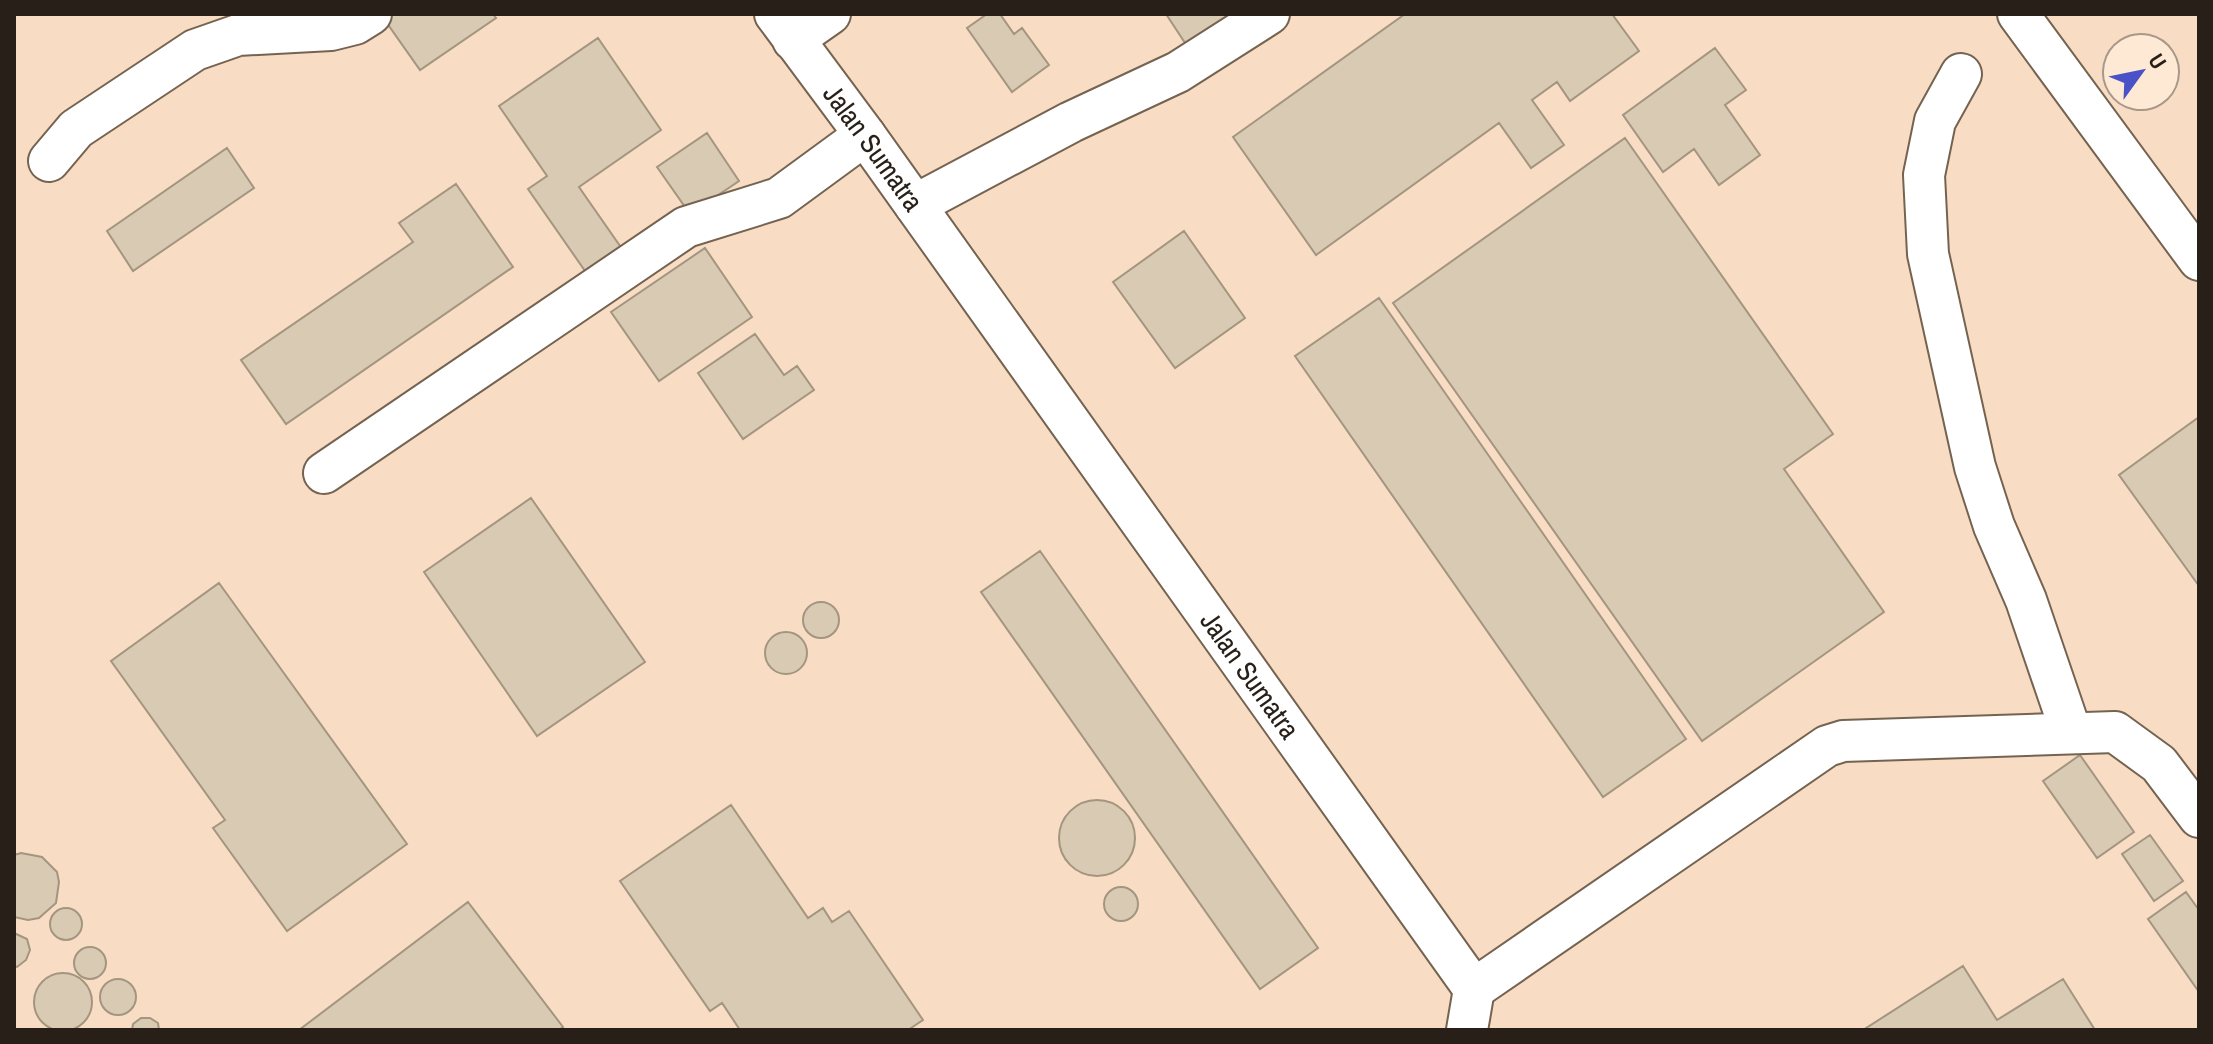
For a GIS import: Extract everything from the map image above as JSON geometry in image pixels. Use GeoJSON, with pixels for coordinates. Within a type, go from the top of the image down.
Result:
{"type":"FeatureCollection","features":[{"type":"Feature","properties":{"kind":"lane"},"geometry":{"type":"LineString","coordinates":[[49,161],[76,129],[195,50],[238,35],[331,30],[355,24],[371,14]]}},
{"type":"Feature","properties":{"kind":"lane"},"geometry":{"type":"LineString","coordinates":[[784,27],[830,14]]}},
{"type":"Feature","properties":{"kind":"lane"},"geometry":{"type":"LineString","coordinates":[[915,205],[1071,122],[1178,72],[1269,14]]}},
{"type":"Feature","properties":{"kind":"lane"},"geometry":{"type":"LineString","coordinates":[[2018,14],[2199,260]]}},
{"type":"Feature","properties":{"kind":"lane","name":"Jalan Sumatra"},"geometry":{"type":"LineString","coordinates":[[784,27],[865,135],[1474,989]]}},
{"type":"Feature","properties":{"kind":"lane"},"geometry":{"type":"LineString","coordinates":[[1961,74],[1935,121],[1924,175],[1928,254],[1975,467],[1994,526],[2026,600],[2071,732]]}},
{"type":"Feature","properties":{"kind":"lane"},"geometry":{"type":"LineString","coordinates":[[324,473],[686,227],[779,198],[865,135]]}},
{"type":"Feature","properties":{"kind":"lane"},"geometry":{"type":"LineString","coordinates":[[1467,1030],[1474,989],[1827,746],[1843,741],[2115,732],[2159,764],[2199,817]]}},
{"type":"Feature","properties":{"kind":"shaded area"},"geometry":{"type":"Polygon","coordinates":[[[14,14],[2199,14],[2199,1030],[14,1030],[14,14]]]}},
{"type":"Feature","properties":{"kind":"building"},"geometry":{"type":"Polygon","coordinates":[[[493,14],[496,18],[420,70],[382,16],[493,14]]]}},
{"type":"Feature","properties":{"kind":"building"},"geometry":{"type":"Polygon","coordinates":[[[987,14],[1000,14],[1014,34],[1022,28],[1049,65],[1012,92],[967,28],[987,14]]]}},
{"type":"Feature","properties":{"kind":"building"},"geometry":{"type":"Polygon","coordinates":[[[1166,14],[1254,14],[1193,55],[1166,14]]]}},
{"type":"Feature","properties":{"kind":"building"},"geometry":{"type":"Polygon","coordinates":[[[1405,14],[1612,14],[1639,51],[1570,101],[1557,82],[1532,100],[1564,145],[1531,168],[1499,123],[1316,255],[1233,137],[1405,14]]]}},
{"type":"Feature","properties":{"kind":"building"},"geometry":{"type":"Polygon","coordinates":[[[598,38],[661,130],[579,187],[627,256],[592,281],[528,189],[547,176],[499,106],[598,38]]]}},
{"type":"Feature","properties":{"kind":"building"},"geometry":{"type":"Polygon","coordinates":[[[1715,48],[1746,90],[1725,105],[1760,155],[1719,185],[1694,149],[1663,172],[1623,115],[1715,48]]]}},
{"type":"Feature","properties":{"kind":"building"},"geometry":{"type":"Polygon","coordinates":[[[707,133],[739,181],[690,214],[657,167],[707,133]]]}},
{"type":"Feature","properties":{"kind":"building"},"geometry":{"type":"Polygon","coordinates":[[[1625,138],[1833,434],[1784,469],[1884,612],[1702,741],[1393,303],[1625,138]]]}},
{"type":"Feature","properties":{"kind":"building"},"geometry":{"type":"Polygon","coordinates":[[[227,148],[254,188],[133,271],[107,231],[227,148]]]}},
{"type":"Feature","properties":{"kind":"building"},"geometry":{"type":"Polygon","coordinates":[[[456,184],[513,267],[286,424],[241,360],[413,242],[399,223],[456,184]]]}},
{"type":"Feature","properties":{"kind":"building"},"geometry":{"type":"Polygon","coordinates":[[[1184,231],[1245,318],[1175,368],[1113,282],[1184,231]]]}},
{"type":"Feature","properties":{"kind":"building"},"geometry":{"type":"Polygon","coordinates":[[[705,248],[752,317],[659,381],[611,312],[705,248]]]}},
{"type":"Feature","properties":{"kind":"building"},"geometry":{"type":"Polygon","coordinates":[[[1379,298],[1686,739],[1603,797],[1295,356],[1379,298]]]}},
{"type":"Feature","properties":{"kind":"building"},"geometry":{"type":"Polygon","coordinates":[[[755,334],[784,375],[797,366],[814,390],[743,439],[698,373],[755,334]]]}},
{"type":"Feature","properties":{"kind":"building"},"geometry":{"type":"Polygon","coordinates":[[[2199,417],[2199,586],[2119,475],[2199,417]]]}},
{"type":"Feature","properties":{"kind":"building"},"geometry":{"type":"Polygon","coordinates":[[[531,498],[645,662],[537,736],[424,572],[531,498]]]}},
{"type":"Feature","properties":{"kind":"building"},"geometry":{"type":"Polygon","coordinates":[[[1040,551],[1318,948],[1260,989],[981,592],[1040,551]]]}},
{"type":"Feature","properties":{"kind":"building"},"geometry":{"type":"Polygon","coordinates":[[[219,583],[407,844],[287,931],[213,828],[225,820],[111,661],[219,583]]]}},
{"type":"Feature","properties":{"kind":"building"},"geometry":{"type":"Polygon","coordinates":[[[821,602],[834,607],[839,620],[834,633],[821,638],[808,633],[803,620],[808,607],[821,602]]]}},
{"type":"Feature","properties":{"kind":"building"},"geometry":{"type":"Polygon","coordinates":[[[786,632],[801,638],[807,653],[801,668],[786,674],[771,668],[765,653],[771,638],[786,632]]]}},
{"type":"Feature","properties":{"kind":"building"},"geometry":{"type":"Polygon","coordinates":[[[2080,755],[2134,832],[2097,858],[2043,781],[2080,755]]]}},
{"type":"Feature","properties":{"kind":"building"},"geometry":{"type":"Polygon","coordinates":[[[1097,800],[1112,803],[1124,811],[1132,823],[1135,838],[1132,853],[1124,865],[1112,873],[1097,876],[1082,873],[1070,865],[1062,853],[1059,838],[1062,823],[1070,811],[1082,803],[1097,800]]]}},
{"type":"Feature","properties":{"kind":"building"},"geometry":{"type":"Polygon","coordinates":[[[731,805],[808,918],[823,908],[832,922],[849,911],[923,1020],[908,1030],[740,1030],[722,1003],[710,1011],[620,881],[731,805]]]}},
{"type":"Feature","properties":{"kind":"building"},"geometry":{"type":"Polygon","coordinates":[[[2150,835],[2183,881],[2154,901],[2122,854],[2150,835]]]}},
{"type":"Feature","properties":{"kind":"building"},"geometry":{"type":"Polygon","coordinates":[[[21,853],[42,857],[57,872],[56,903],[39,918],[28,920],[14,917],[14,855],[21,853]]]}},
{"type":"Feature","properties":{"kind":"building"},"geometry":{"type":"Polygon","coordinates":[[[1121,887],[1133,892],[1138,904],[1133,916],[1121,921],[1109,916],[1104,904],[1109,892],[1121,887]]]}},
{"type":"Feature","properties":{"kind":"building"},"geometry":{"type":"Polygon","coordinates":[[[2186,892],[2199,910],[2199,992],[2148,919],[2186,892]]]}},
{"type":"Feature","properties":{"kind":"building"},"geometry":{"type":"Polygon","coordinates":[[[468,902],[563,1027],[559,1030],[299,1030],[468,902]]]}},
{"type":"Feature","properties":{"kind":"building"},"geometry":{"type":"Polygon","coordinates":[[[66,908],[77,913],[82,924],[77,935],[66,940],[55,935],[50,924],[55,913],[66,908]]]}},
{"type":"Feature","properties":{"kind":"building"},"geometry":{"type":"Polygon","coordinates":[[[14,933],[27,939],[30,950],[26,960],[17,967],[14,966],[14,933]]]}},
{"type":"Feature","properties":{"kind":"building"},"geometry":{"type":"Polygon","coordinates":[[[90,947],[102,951],[106,963],[102,975],[90,979],[78,975],[74,963],[78,951],[90,947]]]}},
{"type":"Feature","properties":{"kind":"building"},"geometry":{"type":"Polygon","coordinates":[[[1963,966],[1997,1020],[2063,979],[2095,1030],[1863,1030],[1963,966]]]}},
{"type":"Feature","properties":{"kind":"building"},"geometry":{"type":"Polygon","coordinates":[[[63,973],[84,981],[92,1002],[84,1023],[63,1031],[42,1023],[34,1002],[42,981],[63,973]]]}},
{"type":"Feature","properties":{"kind":"building"},"geometry":{"type":"Polygon","coordinates":[[[118,979],[130,985],[136,997],[130,1009],[118,1015],[106,1009],[100,997],[106,985],[118,979]]]}},
{"type":"Feature","properties":{"kind":"building"},"geometry":{"type":"Polygon","coordinates":[[[141,1018],[150,1018],[158,1023],[159,1030],[132,1030],[133,1024],[141,1018]]]}}]}
